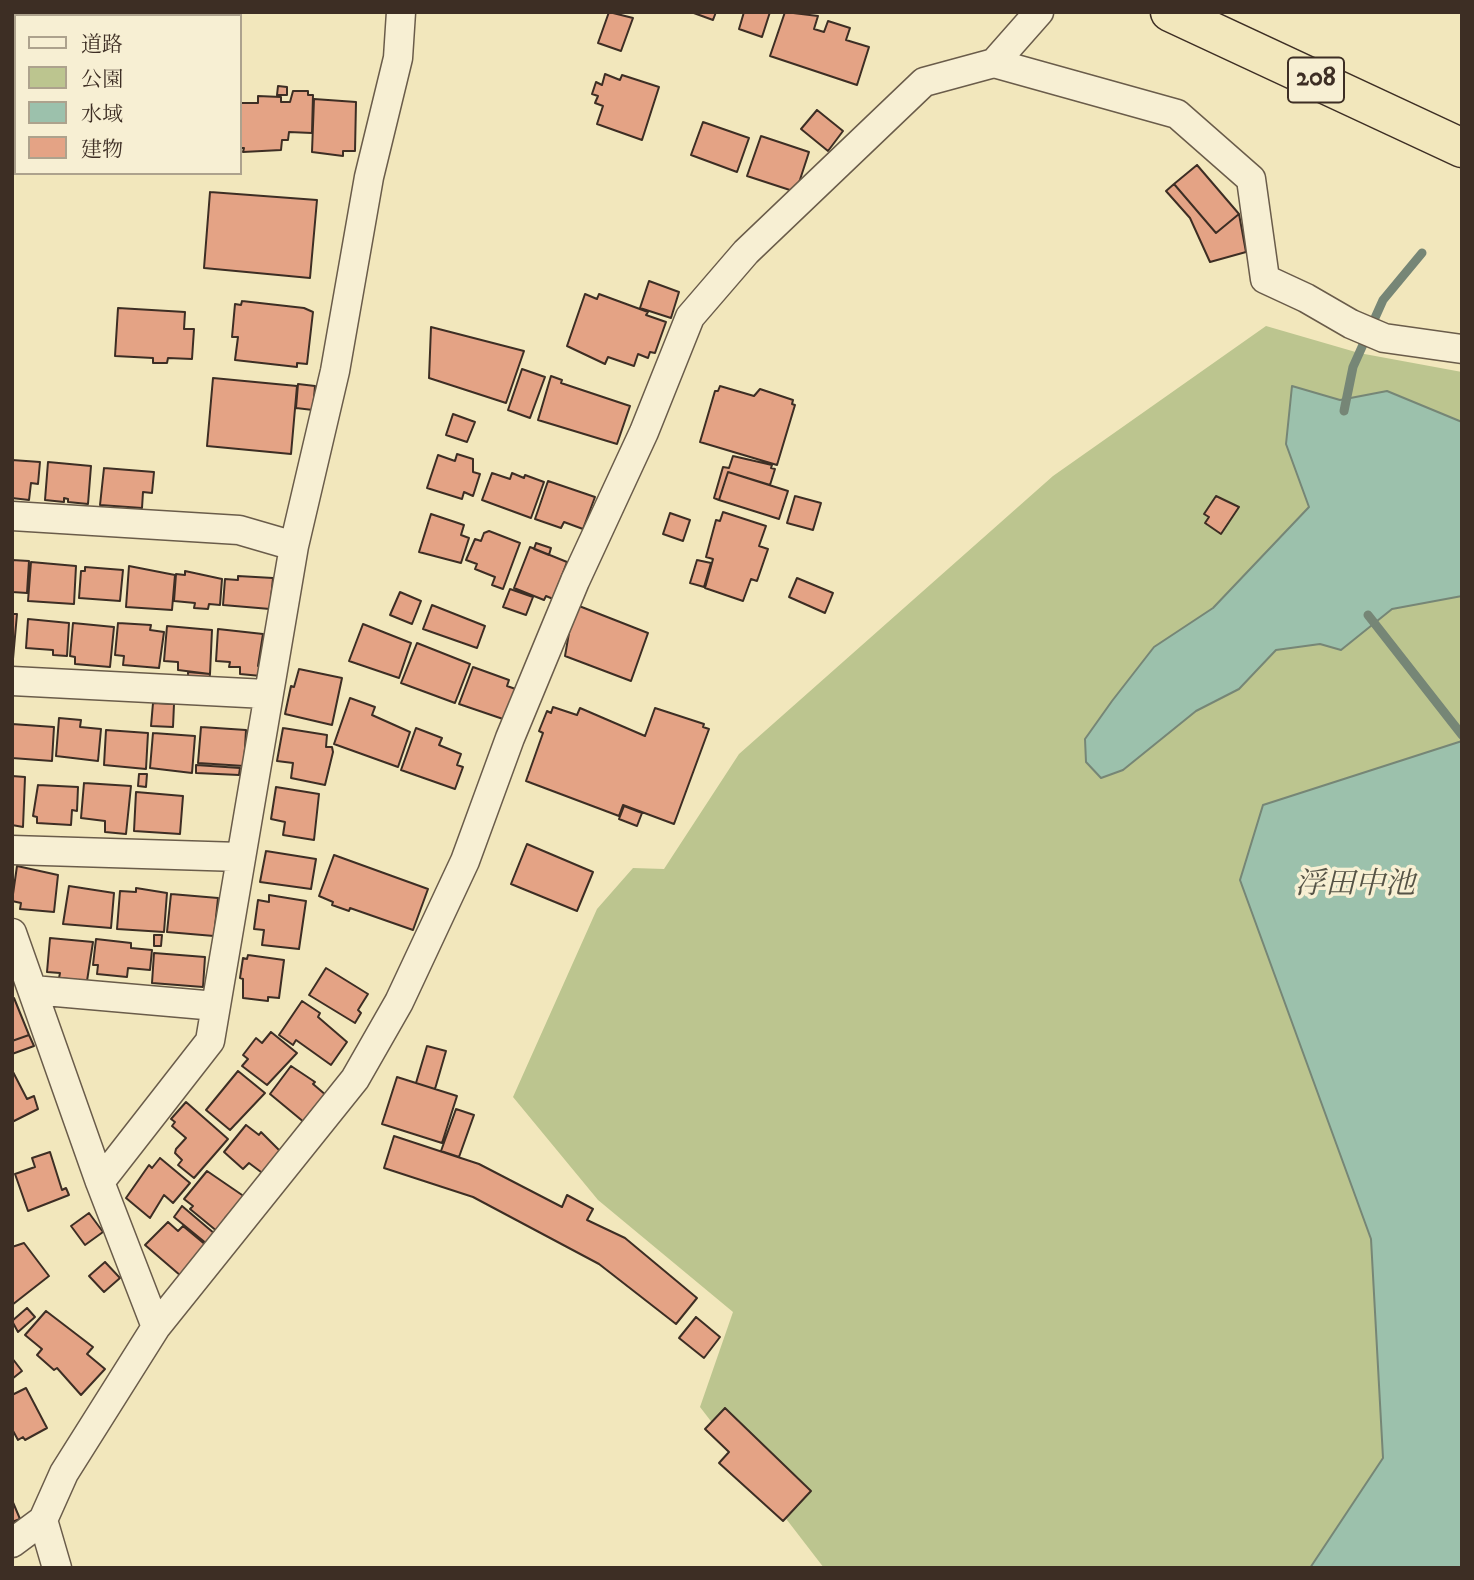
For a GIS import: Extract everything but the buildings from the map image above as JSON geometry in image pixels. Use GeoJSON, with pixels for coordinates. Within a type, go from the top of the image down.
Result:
{"type":"FeatureCollection","features":[{"type":"Feature","properties":{"kind":"highway","name":"208"},"geometry":{"type":"LineString","coordinates":[[1170,12],[1462,148]]}},
{"type":"Feature","properties":{"kind":"street"},"geometry":{"type":"LineString","coordinates":[[100,1182],[210,1041],[266,694],[294,546],[335,370],[369,177],[398,58],[401,12]]}},
{"type":"Feature","properties":{"kind":"street"},"geometry":{"type":"LineString","coordinates":[[994,63],[1039,12]]}},
{"type":"Feature","properties":{"kind":"street"},"geometry":{"type":"LineString","coordinates":[[12,1543],[43,1520],[64,1473],[156,1327],[355,1079],[399,1002],[465,861],[510,738],[575,580],[644,432],[690,317],[746,252],[925,82],[994,63],[1177,114],[1251,179],[1265,279],[1306,298],[1350,324],[1384,338],[1462,349]]}},
{"type":"Feature","properties":{"kind":"street"},"geometry":{"type":"LineString","coordinates":[[12,516],[239,530],[294,546]]}},
{"type":"Feature","properties":{"kind":"street"},"geometry":{"type":"LineString","coordinates":[[12,681],[266,694]]}},
{"type":"Feature","properties":{"kind":"street"},"geometry":{"type":"LineString","coordinates":[[12,850],[240,857]]}},
{"type":"Feature","properties":{"kind":"street"},"geometry":{"type":"LineString","coordinates":[[12,933],[24,979],[156,1327]]}},
{"type":"Feature","properties":{"kind":"street"},"geometry":{"type":"LineString","coordinates":[[24,979],[216,1006]]}},
{"type":"Feature","properties":{"kind":"street"},"geometry":{"type":"LineString","coordinates":[[43,1520],[57,1568]]}},
{"type":"Feature","properties":{"kind":"green space"},"geometry":{"type":"Polygon","coordinates":[[[1266,326],[1359,353],[1462,372],[1462,1568],[824,1568],[700,1407],[733,1312],[598,1200],[513,1097],[597,909],[633,868],[664,869],[739,754],[1053,476],[1266,326]]]}},
{"type":"Feature","properties":{"kind":"water"},"geometry":{"type":"Polygon","coordinates":[[[1292,386],[1340,400],[1387,391],[1462,422],[1462,596],[1392,609],[1341,650],[1320,644],[1276,650],[1239,689],[1196,711],[1123,770],[1101,778],[1086,762],[1085,739],[1112,701],[1154,647],[1213,608],[1309,507],[1286,444],[1292,386]]]}},
{"type":"Feature","properties":{"kind":"water","name":"浮田中池"},"geometry":{"type":"Polygon","coordinates":[[[1462,741],[1462,1568],[1310,1568],[1383,1458],[1371,1239],[1240,880],[1263,805],[1462,741]]]}},
{"type":"Feature","properties":{"kind":"waterway"},"geometry":{"type":"LineString","coordinates":[[1344,411],[1353,367],[1383,300],[1422,253]]}},
{"type":"Feature","properties":{"kind":"waterway"},"geometry":{"type":"LineString","coordinates":[[1368,615],[1462,735]]}}]}
